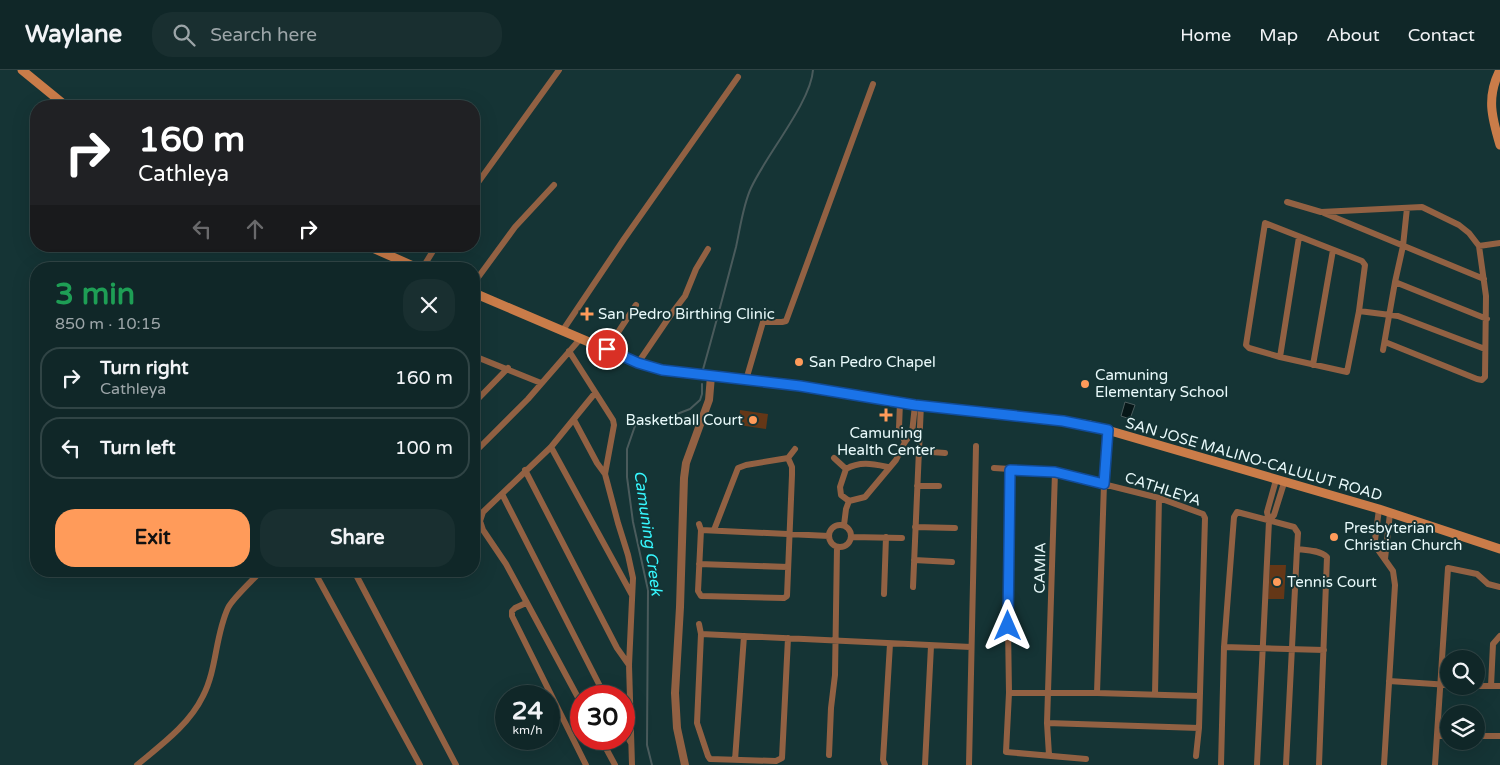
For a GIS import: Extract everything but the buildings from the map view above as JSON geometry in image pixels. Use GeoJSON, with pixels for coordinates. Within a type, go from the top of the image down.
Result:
{"type":"FeatureCollection","features":[{"type":"Feature","properties":{"kind":"main road"},"geometry":{"type":"LineString","coordinates":[[22,70],[59,100]]}},
{"type":"Feature","properties":{"kind":"main road"},"geometry":{"type":"LineString","coordinates":[[1500,70],[1494,82],[1492,116],[1500,145]]}},
{"type":"Feature","properties":{"kind":"main road"},"geometry":{"type":"LineString","coordinates":[[382,252],[405,262]]}},
{"type":"Feature","properties":{"kind":"main road","name":"SAN JOSE MALINO-CALULUT ROAD"},"geometry":{"type":"LineString","coordinates":[[480,296],[638,363],[662,370],[800,386],[918,405],[1063,421],[1108,430],[1379,509],[1500,548]]}},
{"type":"Feature","properties":{"kind":"street"},"geometry":{"type":"LineString","coordinates":[[480,180],[559,70]]}},
{"type":"Feature","properties":{"kind":"street"},"geometry":{"type":"LineString","coordinates":[[563,330],[624,239],[738,77]]}},
{"type":"Feature","properties":{"kind":"street"},"geometry":{"type":"LineString","coordinates":[[746,380],[763,322],[786,321],[873,84]]}},
{"type":"Feature","properties":{"kind":"street"},"geometry":{"type":"LineString","coordinates":[[480,275],[515,227],[554,185]]}},
{"type":"Feature","properties":{"kind":"street"},"geometry":{"type":"LineString","coordinates":[[1287,202],[1321,212],[1484,279]]}},
{"type":"Feature","properties":{"kind":"street"},"geometry":{"type":"LineString","coordinates":[[1321,212],[1422,207],[1459,225],[1469,233],[1479,246],[1487,319],[1485,377],[1482,380],[1477,379],[1385,342]]}},
{"type":"Feature","properties":{"kind":"street"},"geometry":{"type":"LineString","coordinates":[[1383,350],[1403,246],[1407,208]]}},
{"type":"Feature","properties":{"kind":"street"},"geometry":{"type":"LineString","coordinates":[[1265,224],[1332,250],[1362,261],[1365,264],[1347,372],[1280,358],[1249,348],[1246,345],[1265,224]]}},
{"type":"Feature","properties":{"kind":"street"},"geometry":{"type":"LineString","coordinates":[[1280,358],[1299,237]]}},
{"type":"Feature","properties":{"kind":"street"},"geometry":{"type":"LineString","coordinates":[[1479,246],[1500,244]]}},
{"type":"Feature","properties":{"kind":"street"},"geometry":{"type":"LineString","coordinates":[[638,363],[685,296],[696,269],[708,249]]}},
{"type":"Feature","properties":{"kind":"street"},"geometry":{"type":"LineString","coordinates":[[1313,365],[1332,250]]}},
{"type":"Feature","properties":{"kind":"street"},"geometry":{"type":"LineString","coordinates":[[1395,282],[1487,319]]}},
{"type":"Feature","properties":{"kind":"street"},"geometry":{"type":"LineString","coordinates":[[607,349],[636,305]]}},
{"type":"Feature","properties":{"kind":"street"},"geometry":{"type":"LineString","coordinates":[[1358,311],[1398,316],[1485,349]]}},
{"type":"Feature","properties":{"kind":"street"},"geometry":{"type":"LineString","coordinates":[[480,447],[528,399],[581,338]]}},
{"type":"Feature","properties":{"kind":"street"},"geometry":{"type":"LineString","coordinates":[[569,351],[613,420],[614,425],[605,474]]}},
{"type":"Feature","properties":{"kind":"street"},"geometry":{"type":"LineString","coordinates":[[480,358],[541,383]]}},
{"type":"Feature","properties":{"kind":"street"},"geometry":{"type":"LineString","coordinates":[[480,397],[508,368]]}},
{"type":"Feature","properties":{"kind":"street"},"geometry":{"type":"LineString","coordinates":[[686,765],[677,728],[675,699],[684,478],[686,463],[709,400],[711,376]]}},
{"type":"Feature","properties":{"kind":"street"},"geometry":{"type":"LineString","coordinates":[[571,685],[506,564],[483,530],[480,521],[483,512],[550,447],[595,393]]}},
{"type":"Feature","properties":{"kind":"street"},"geometry":{"type":"LineString","coordinates":[[900,402],[899,428],[905,442]]}},
{"type":"Feature","properties":{"kind":"street"},"geometry":{"type":"LineString","coordinates":[[849,501],[865,497],[876,486],[888,467],[896,460],[912,433],[918,405]]}},
{"type":"Feature","properties":{"kind":"street"},"geometry":{"type":"LineString","coordinates":[[913,587],[918,405]]}},
{"type":"Feature","properties":{"kind":"street"},"geometry":{"type":"LineString","coordinates":[[574,420],[596,463],[605,474],[633,578],[630,685]]}},
{"type":"Feature","properties":{"kind":"street"},"geometry":{"type":"LineString","coordinates":[[1097,693],[1104,484],[1108,430]]}},
{"type":"Feature","properties":{"kind":"street"},"geometry":{"type":"LineString","coordinates":[[969,765],[970,647],[976,446]]}},
{"type":"Feature","properties":{"kind":"street"},"geometry":{"type":"LineString","coordinates":[[550,447],[632,597]]}},
{"type":"Feature","properties":{"kind":"street"},"geometry":{"type":"LineString","coordinates":[[714,530],[738,468],[788,458],[795,449]]}},
{"type":"Feature","properties":{"kind":"street"},"geometry":{"type":"LineString","coordinates":[[918,451],[945,453]]}},
{"type":"Feature","properties":{"kind":"street"},"geometry":{"type":"LineString","coordinates":[[788,458],[792,467],[789,534],[788,594],[784,598],[701,596],[698,591],[700,527],[714,530],[789,534],[829,536]]}},
{"type":"Feature","properties":{"kind":"street"},"geometry":{"type":"LineString","coordinates":[[834,458],[846,469]]}},
{"type":"Feature","properties":{"kind":"street"},"geometry":{"type":"LineString","coordinates":[[849,501],[841,495],[840,488],[846,469],[863,463],[888,467]]}},
{"type":"Feature","properties":{"kind":"street","name":"CATHLEYA"},"geometry":{"type":"LineString","coordinates":[[994,468],[1055,472],[1159,498],[1201,512],[1205,518],[1199,696]]}},
{"type":"Feature","properties":{"kind":"street"},"geometry":{"type":"LineString","coordinates":[[525,470],[617,648],[629,665]]}},
{"type":"Feature","properties":{"kind":"street"},"geometry":{"type":"LineString","coordinates":[[1010,470],[1008,626],[1010,693],[1006,752],[1086,759]]}},
{"type":"Feature","properties":{"kind":"street","name":"CAMIA"},"geometry":{"type":"LineString","coordinates":[[1049,755],[1048,723],[1055,472]]}},
{"type":"Feature","properties":{"kind":"street"},"geometry":{"type":"LineString","coordinates":[[1257,765],[1269,521],[1267,512],[1270,499],[1280,481]]}},
{"type":"Feature","properties":{"kind":"street"},"geometry":{"type":"LineString","coordinates":[[1269,521],[1274,516],[1280,481]]}},
{"type":"Feature","properties":{"kind":"street"},"geometry":{"type":"LineString","coordinates":[[917,486],[939,486]]}},
{"type":"Feature","properties":{"kind":"street"},"geometry":{"type":"LineString","coordinates":[[502,494],[599,685]]}},
{"type":"Feature","properties":{"kind":"street"},"geometry":{"type":"LineString","coordinates":[[1155,694],[1159,498]]}},
{"type":"Feature","properties":{"kind":"street"},"geometry":{"type":"LineString","coordinates":[[1270,499],[1278,501]]}},
{"type":"Feature","properties":{"kind":"street"},"geometry":{"type":"LineString","coordinates":[[844,525],[849,501]]}},
{"type":"Feature","properties":{"kind":"street"},"geometry":{"type":"LineString","coordinates":[[1379,509],[1376,547],[1393,571],[1395,585],[1384,765]]}},
{"type":"Feature","properties":{"kind":"street"},"geometry":{"type":"LineString","coordinates":[[1221,765],[1224,648],[1234,515],[1237,512],[1294,527],[1298,533],[1286,765]]}},
{"type":"Feature","properties":{"kind":"street"},"geometry":{"type":"LineString","coordinates":[[1385,559],[1390,513]]}},
{"type":"Feature","properties":{"kind":"street"},"geometry":{"type":"LineString","coordinates":[[844,525],[850,531],[852,537],[850,543],[846,546],[837,547],[831,542],[829,536],[833,527],[844,525]]}},
{"type":"Feature","properties":{"kind":"street"},"geometry":{"type":"LineString","coordinates":[[915,527],[955,528]]}},
{"type":"Feature","properties":{"kind":"street"},"geometry":{"type":"LineString","coordinates":[[1376,529],[1388,530]]}},
{"type":"Feature","properties":{"kind":"street"},"geometry":{"type":"LineString","coordinates":[[852,537],[902,538]]}},
{"type":"Feature","properties":{"kind":"street"},"geometry":{"type":"LineString","coordinates":[[884,594],[886,537]]}},
{"type":"Feature","properties":{"kind":"street"},"geometry":{"type":"LineString","coordinates":[[829,755],[831,708],[835,675],[837,547]]}},
{"type":"Feature","properties":{"kind":"street"},"geometry":{"type":"LineString","coordinates":[[1297,549],[1320,552],[1327,556],[1319,765]]}},
{"type":"Feature","properties":{"kind":"street"},"geometry":{"type":"LineString","coordinates":[[914,560],[952,562]]}},
{"type":"Feature","properties":{"kind":"street"},"geometry":{"type":"LineString","coordinates":[[699,564],[788,567]]}},
{"type":"Feature","properties":{"kind":"street"},"geometry":{"type":"LineString","coordinates":[[1446,650],[1448,568],[1477,574],[1488,584],[1500,587]]}},
{"type":"Feature","properties":{"kind":"street"},"geometry":{"type":"LineString","coordinates":[[137,765],[166,742],[197,706],[211,675],[220,631],[228,607],[256,577]]}},
{"type":"Feature","properties":{"kind":"street"},"geometry":{"type":"LineString","coordinates":[[317,577],[420,765]]}},
{"type":"Feature","properties":{"kind":"street"},"geometry":{"type":"LineString","coordinates":[[357,577],[456,765]]}},
{"type":"Feature","properties":{"kind":"street"},"geometry":{"type":"LineString","coordinates":[[526,603],[515,608],[512,611],[512,616],[586,765]]}},
{"type":"Feature","properties":{"kind":"street"},"geometry":{"type":"LineString","coordinates":[[699,624],[701,634],[697,728],[709,758],[776,761],[782,758],[788,638]]}},
{"type":"Feature","properties":{"kind":"street"},"geometry":{"type":"LineString","coordinates":[[701,634],[970,647]]}},
{"type":"Feature","properties":{"kind":"street"},"geometry":{"type":"LineString","coordinates":[[735,760],[744,636]]}},
{"type":"Feature","properties":{"kind":"street"},"geometry":{"type":"LineString","coordinates":[[1490,686],[1493,644],[1500,636]]}},
{"type":"Feature","properties":{"kind":"street"},"geometry":{"type":"LineString","coordinates":[[885,765],[883,760],[890,644]]}},
{"type":"Feature","properties":{"kind":"street"},"geometry":{"type":"LineString","coordinates":[[925,765],[931,646]]}},
{"type":"Feature","properties":{"kind":"street"},"geometry":{"type":"LineString","coordinates":[[1224,648],[1324,650]]}},
{"type":"Feature","properties":{"kind":"street"},"geometry":{"type":"LineString","coordinates":[[1388,681],[1440,685]]}},
{"type":"Feature","properties":{"kind":"street"},"geometry":{"type":"LineString","coordinates":[[1485,686],[1500,686]]}},
{"type":"Feature","properties":{"kind":"street"},"geometry":{"type":"LineString","coordinates":[[1010,693],[1199,696],[1199,728],[1196,756]]}},
{"type":"Feature","properties":{"kind":"street"},"geometry":{"type":"LineString","coordinates":[[1435,765],[1443,695]]}},
{"type":"Feature","properties":{"kind":"street"},"geometry":{"type":"LineString","coordinates":[[1048,723],[1199,728]]}},
{"type":"Feature","properties":{"kind":"street"},"geometry":{"type":"LineString","coordinates":[[1485,736],[1500,736]]}},
{"type":"Feature","properties":{"kind":"street"},"geometry":{"type":"LineString","coordinates":[[607,750],[615,765]]}},
{"type":"Feature","properties":{"kind":"street"},"geometry":{"type":"LineString","coordinates":[[631,750],[632,765]]}},
{"type":"Feature","properties":{"kind":"shaded area"},"geometry":{"type":"Polygon","coordinates":[[[1125,402],[1135,405],[1130,419],[1121,416],[1125,402]]]}},
{"type":"Feature","properties":{"kind":"shaded area","name":"Basketball Court"},"geometry":{"type":"Polygon","coordinates":[[[740,410],[768,414],[766,429],[739,425],[740,410]]]}},
{"type":"Feature","properties":{"kind":"shaded area","name":"Tennis Court"},"geometry":{"type":"Polygon","coordinates":[[[1270,565],[1286,565],[1284,599],[1268,599],[1270,565]]]}},
{"type":"Feature","properties":{"kind":"waterway","name":"Camuning Creek"},"geometry":{"type":"LineString","coordinates":[[702,373],[748,195],[805,97],[813,70]]}},
{"type":"Feature","properties":{"kind":"waterway","name":"Camuning Creek"},"geometry":{"type":"LineString","coordinates":[[652,765],[647,745],[648,590],[633,522],[627,477],[627,449],[636,423],[641,419],[664,419],[690,409],[700,400],[702,384]]}},
{"type":"Feature","properties":{"kind":"place","name":"San Pedro Birthing Clinic"},"geometry":{"type":"Point","coordinates":[587,314]}},
{"type":"Feature","properties":{"kind":"place","name":"San Pedro Chapel"},"geometry":{"type":"Point","coordinates":[799,362]}},
{"type":"Feature","properties":{"kind":"place","name":"Camuning Elementary School"},"geometry":{"type":"Point","coordinates":[1085,384]}},
{"type":"Feature","properties":{"kind":"place","name":"Camuning Health Center"},"geometry":{"type":"Point","coordinates":[886,415]}},
{"type":"Feature","properties":{"kind":"place","name":"Basketball Court"},"geometry":{"type":"Point","coordinates":[753,420]}},
{"type":"Feature","properties":{"kind":"place","name":"Presbyterian Christian Church"},"geometry":{"type":"Point","coordinates":[1334,537]}},
{"type":"Feature","properties":{"kind":"place","name":"Tennis Court"},"geometry":{"type":"Point","coordinates":[1277,582]}},
{"type":"Feature","properties":{"kind":"route"},"geometry":{"type":"LineString","coordinates":[[607,349],[638,363],[662,370],[800,386],[915,405],[1063,421],[1108,430],[1104,484],[1055,472],[1010,470],[1008,626]]}}]}
